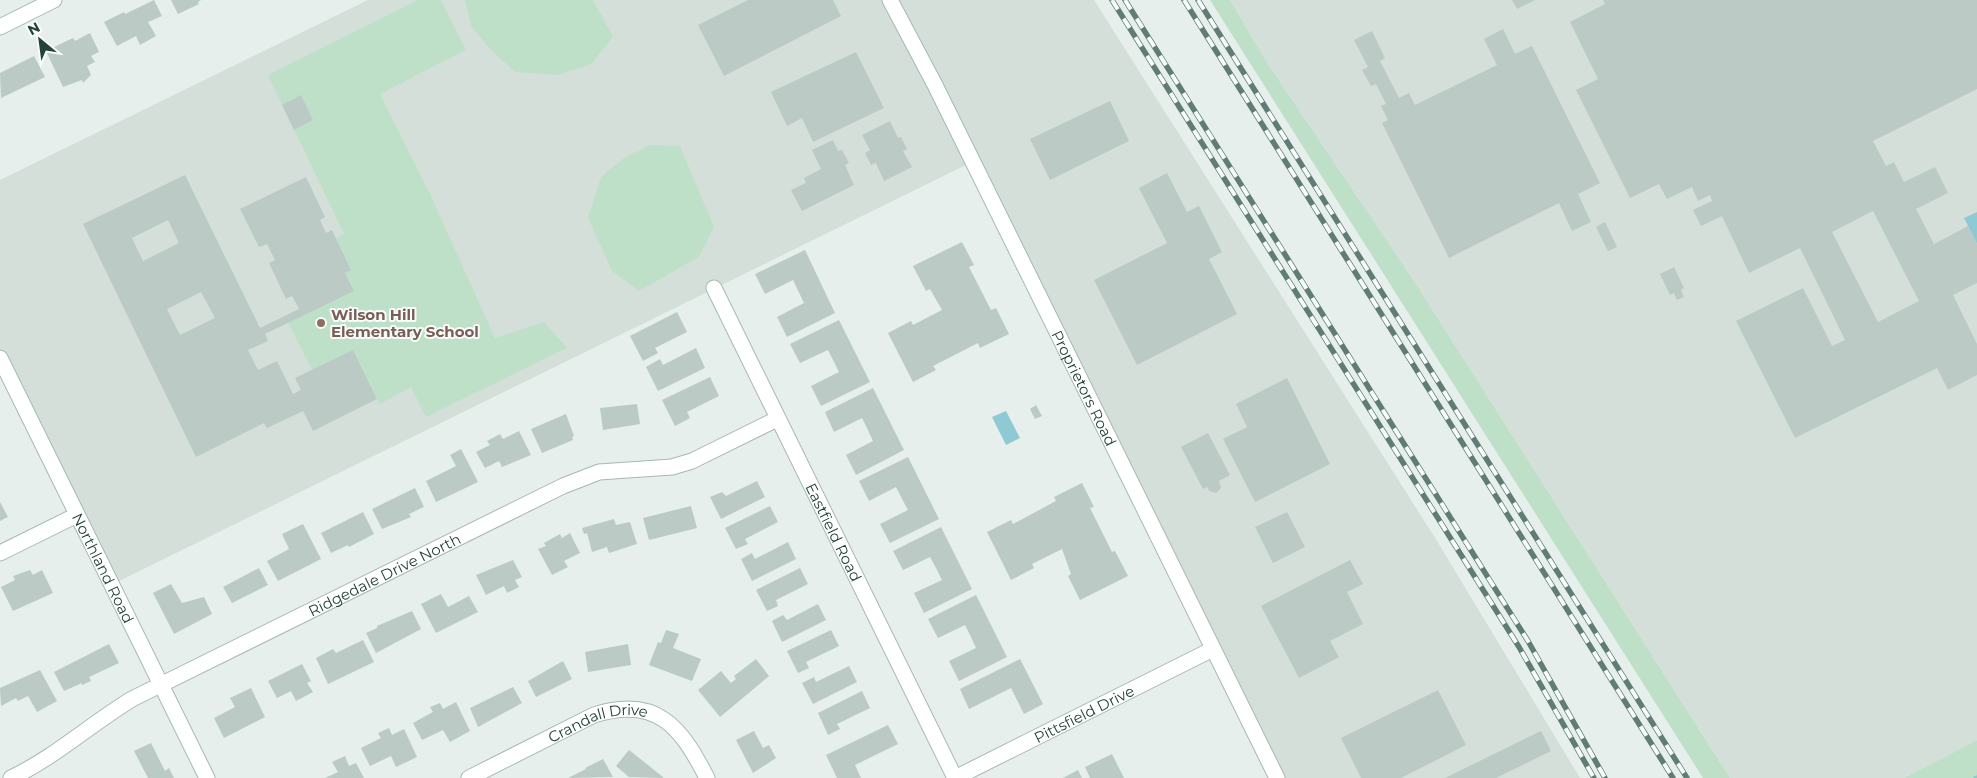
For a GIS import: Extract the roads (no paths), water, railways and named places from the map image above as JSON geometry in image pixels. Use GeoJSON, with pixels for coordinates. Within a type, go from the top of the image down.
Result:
{"type":"FeatureCollection","features":[{"type":"Feature","properties":{"kind":"street"},"geometry":{"type":"LineString","coordinates":[[0,27],[54,0]]}},
{"type":"Feature","properties":{"kind":"street","name":"Proprietors Road"},"geometry":{"type":"LineString","coordinates":[[890,0],[935,86],[1277,778]]}},
{"type":"Feature","properties":{"kind":"street","name":"Eastfield Road"},"geometry":{"type":"LineString","coordinates":[[714,288],[955,778]]}},
{"type":"Feature","properties":{"kind":"street","name":"Northland Road"},"geometry":{"type":"LineString","coordinates":[[0,359],[207,778]]}},
{"type":"Feature","properties":{"kind":"street","name":"Ridgedale Drive North"},"geometry":{"type":"LineString","coordinates":[[11,778],[53,756],[106,715],[161,685],[579,479],[599,472],[672,467],[692,461],[777,419]]}},
{"type":"Feature","properties":{"kind":"street"},"geometry":{"type":"LineString","coordinates":[[0,553],[77,516]]}},
{"type":"Feature","properties":{"kind":"street","name":"Pittsfield Drive"},"geometry":{"type":"LineString","coordinates":[[955,778],[1213,649]]}},
{"type":"Feature","properties":{"kind":"street","name":"Crandall Drive"},"geometry":{"type":"LineString","coordinates":[[469,778],[594,715],[610,710],[628,709],[653,714],[673,725],[683,736],[707,778]]}},
{"type":"Feature","properties":{"kind":"water"},"geometry":{"type":"Polygon","coordinates":[[[1977,212],[1977,244],[1964,218],[1977,212]]]}},
{"type":"Feature","properties":{"kind":"water"},"geometry":{"type":"Polygon","coordinates":[[[1006,411],[1020,438],[1006,445],[992,417],[1006,411]]]}},
{"type":"Feature","properties":{"kind":"railway"},"geometry":{"type":"LineString","coordinates":[[1112,0],[1519,647],[1594,778]]}},
{"type":"Feature","properties":{"kind":"railway"},"geometry":{"type":"LineString","coordinates":[[1125,0],[1528,641],[1605,778]]}},
{"type":"Feature","properties":{"kind":"railway"},"geometry":{"type":"LineString","coordinates":[[1184,0],[1673,778]]}},
{"type":"Feature","properties":{"kind":"railway"},"geometry":{"type":"LineString","coordinates":[[1198,0],[1687,778]]}},
{"type":"Feature","properties":{"kind":"place","name":"Wilson Hill Elementary School"},"geometry":{"type":"Point","coordinates":[321,323]}}]}
